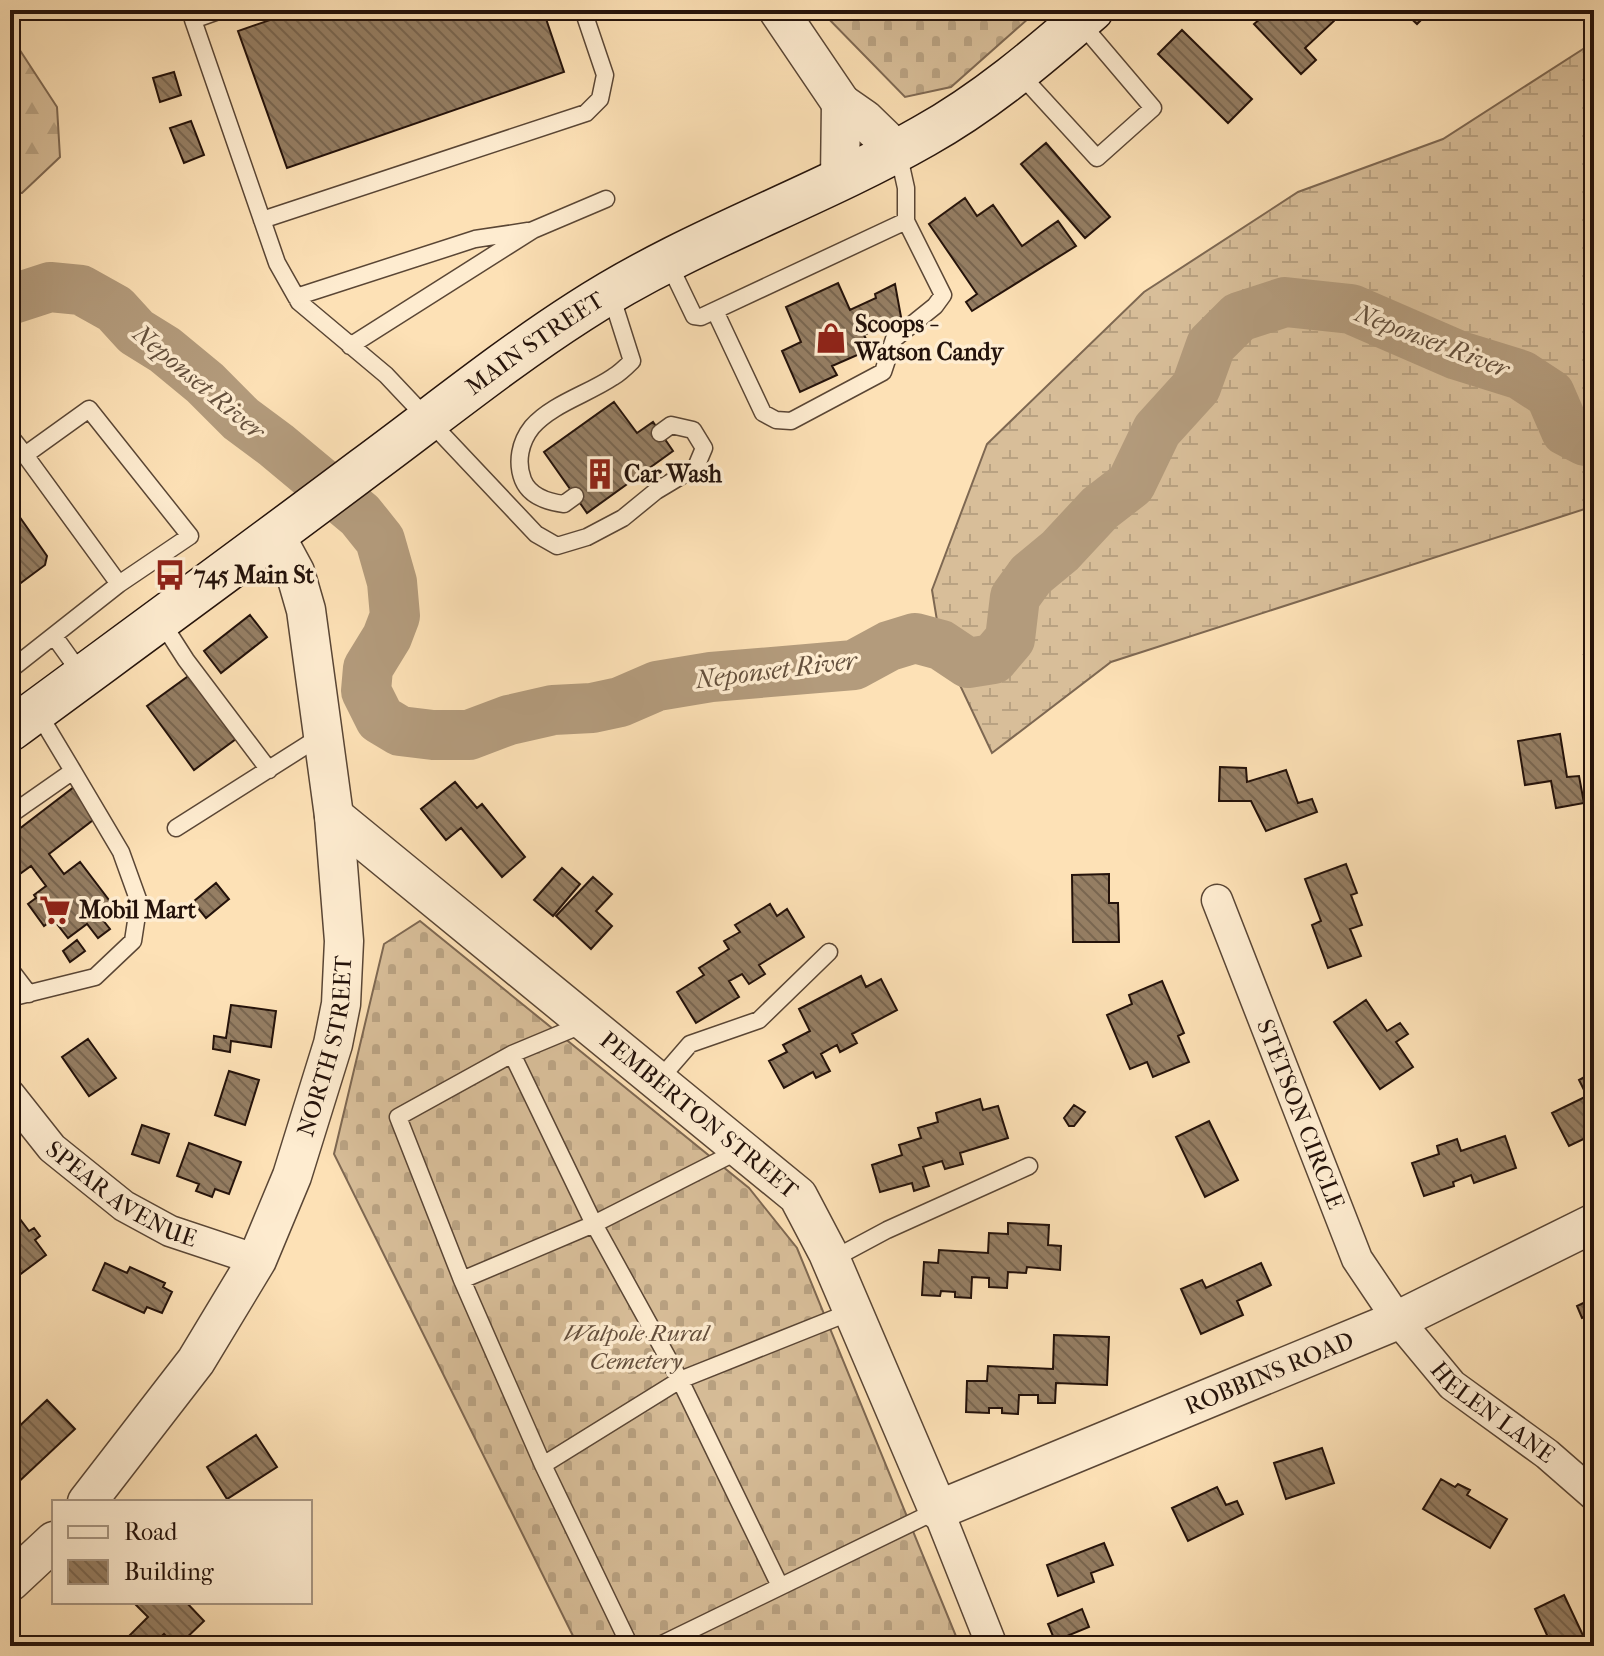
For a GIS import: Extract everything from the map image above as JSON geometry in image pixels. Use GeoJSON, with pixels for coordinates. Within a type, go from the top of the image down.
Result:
{"type":"FeatureCollection","features":[{"type":"Feature","properties":{"kind":"main road","name":"MAIN STREET"},"geometry":{"type":"LineString","coordinates":[[23,721],[484,378],[610,292],[667,260],[897,151],[961,114],[1018,72],[1086,15]]}},
{"type":"Feature","properties":{"kind":"street"},"geometry":{"type":"LineString","coordinates":[[778,10],[841,103],[864,119],[897,151]]}},
{"type":"Feature","properties":{"kind":"street"},"geometry":{"type":"LineString","coordinates":[[840,179],[841,103]]}},
{"type":"Feature","properties":{"kind":"street","name":"NORTH STREET"},"geometry":{"type":"LineString","coordinates":[[89,1500],[196,1361],[257,1260],[292,1176],[333,1044],[341,1004],[344,941],[334,816],[306,610],[295,572],[275,535]]}},
{"type":"Feature","properties":{"kind":"street","name":"PEMBERTON STREET"},"geometry":{"type":"LineString","coordinates":[[334,816],[798,1196],[853,1311],[992,1646]]}},
{"type":"Feature","properties":{"kind":"street","name":"STETSON CIRCLE"},"geometry":{"type":"LineString","coordinates":[[1217,900],[1357,1259],[1398,1320]]}},
{"type":"Feature","properties":{"kind":"street","name":"SPEAR AVENUE"},"geometry":{"type":"LineString","coordinates":[[10,1095],[52,1148],[124,1206],[170,1231],[257,1260]]}},
{"type":"Feature","properties":{"kind":"street","name":"ROBBINS ROAD"},"geometry":{"type":"LineString","coordinates":[[938,1510],[1398,1320],[1594,1223]]}},
{"type":"Feature","properties":{"kind":"street","name":"HELEN LANE"},"geometry":{"type":"LineString","coordinates":[[1398,1320],[1452,1385],[1547,1454],[1594,1495]]}},
{"type":"Feature","properties":{"kind":"street"},"geometry":{"type":"LineString","coordinates":[[10,1582],[52,1543]]}},
{"type":"Feature","properties":{"kind":"lane"},"geometry":{"type":"LineString","coordinates":[[221,10],[193,20],[277,263],[296,297],[386,375],[536,534],[557,546],[587,537],[623,518],[656,491],[696,467],[704,448],[693,430],[671,425],[660,433]]}},
{"type":"Feature","properties":{"kind":"lane"},"geometry":{"type":"LineString","coordinates":[[262,220],[586,113],[600,99],[605,75],[583,10]]}},
{"type":"Feature","properties":{"kind":"lane"},"geometry":{"type":"LineString","coordinates":[[1018,72],[1097,158],[1153,108],[1086,15]]}},
{"type":"Feature","properties":{"kind":"lane"},"geometry":{"type":"LineString","coordinates":[[715,311],[763,413],[776,420],[791,421],[883,372],[894,339],[940,302],[942,290],[906,221],[906,188],[897,151]]}},
{"type":"Feature","properties":{"kind":"lane"},"geometry":{"type":"LineString","coordinates":[[350,346],[533,230],[606,199]]}},
{"type":"Feature","properties":{"kind":"lane"},"geometry":{"type":"LineString","coordinates":[[667,260],[694,316],[701,317],[906,221]]}},
{"type":"Feature","properties":{"kind":"lane"},"geometry":{"type":"LineString","coordinates":[[296,297],[475,239],[533,230]]}},
{"type":"Feature","properties":{"kind":"lane"},"geometry":{"type":"LineString","coordinates":[[575,496],[564,504],[547,502],[526,487],[519,451],[533,426],[612,378],[632,361],[610,292]]}},
{"type":"Feature","properties":{"kind":"lane"},"geometry":{"type":"LineString","coordinates":[[10,670],[119,584],[190,536],[89,409],[25,455]]}},
{"type":"Feature","properties":{"kind":"lane"},"geometry":{"type":"LineString","coordinates":[[10,436],[119,584]]}},
{"type":"Feature","properties":{"kind":"lane"},"geometry":{"type":"LineString","coordinates":[[160,619],[186,660],[269,770]]}},
{"type":"Feature","properties":{"kind":"lane"},"geometry":{"type":"LineString","coordinates":[[54,636],[83,676]]}},
{"type":"Feature","properties":{"kind":"lane"},"geometry":{"type":"LineString","coordinates":[[10,998],[95,977],[133,941],[139,902],[121,852],[73,771],[23,721]]}},
{"type":"Feature","properties":{"kind":"lane"},"geometry":{"type":"LineString","coordinates":[[176,828],[321,736]]}},
{"type":"Feature","properties":{"kind":"lane"},"geometry":{"type":"LineString","coordinates":[[10,815],[73,771]]}},
{"type":"Feature","properties":{"kind":"lane"},"geometry":{"type":"LineString","coordinates":[[658,1081],[690,1044],[759,1020],[829,952]]}},
{"type":"Feature","properties":{"kind":"lane"},"geometry":{"type":"LineString","coordinates":[[10,969],[29,994]]}},
{"type":"Feature","properties":{"kind":"lane"},"geometry":{"type":"LineString","coordinates":[[587,1023],[512,1054],[398,1117],[462,1280],[543,1465],[630,1646]]}},
{"type":"Feature","properties":{"kind":"lane"},"geometry":{"type":"LineString","coordinates":[[512,1054],[594,1224],[680,1380],[780,1586]]}},
{"type":"Feature","properties":{"kind":"lane"},"geometry":{"type":"LineString","coordinates":[[462,1280],[594,1224],[741,1149]]}},
{"type":"Feature","properties":{"kind":"lane"},"geometry":{"type":"LineString","coordinates":[[831,1260],[887,1230],[1029,1166]]}},
{"type":"Feature","properties":{"kind":"lane"},"geometry":{"type":"LineString","coordinates":[[543,1465],[680,1380],[853,1311]]}},
{"type":"Feature","properties":{"kind":"lane"},"geometry":{"type":"LineString","coordinates":[[658,1646],[938,1510]]}},
{"type":"Feature","properties":{"kind":"green space"},"geometry":{"type":"Polygon","coordinates":[[[820,10],[1038,10],[951,87],[905,97],[820,10]]]}},
{"type":"Feature","properties":{"kind":"green space"},"geometry":{"type":"Polygon","coordinates":[[[10,35],[57,107],[60,157],[22,193],[10,192],[10,35]]]}},
{"type":"Feature","properties":{"kind":"green space"},"geometry":{"type":"Polygon","coordinates":[[[1594,42],[1594,506],[1111,662],[992,753],[941,645],[932,590],[987,444],[1144,292],[1298,192],[1443,139],[1594,42]]]}},
{"type":"Feature","properties":{"kind":"green space","name":"Walpole Rural Cemetery"},"geometry":{"type":"Polygon","coordinates":[[[420,921],[749,1188],[797,1248],[960,1646],[578,1646],[334,1154],[384,944],[420,921]]]}},
{"type":"Feature","properties":{"kind":"building"},"geometry":{"type":"Polygon","coordinates":[[[299,10],[543,10],[564,72],[287,168],[238,31],[299,10]]]}},
{"type":"Feature","properties":{"kind":"building"},"geometry":{"type":"Polygon","coordinates":[[[1251,10],[1332,10],[1334,21],[1305,48],[1316,60],[1301,74],[1254,24],[1260,19],[1251,10]]]}},
{"type":"Feature","properties":{"kind":"building"},"geometry":{"type":"Polygon","coordinates":[[[1402,10],[1431,10],[1417,24],[1402,10]]]}},
{"type":"Feature","properties":{"kind":"building"},"geometry":{"type":"Polygon","coordinates":[[[1182,30],[1252,99],[1228,123],[1158,54],[1182,30]]]}},
{"type":"Feature","properties":{"kind":"building"},"geometry":{"type":"Polygon","coordinates":[[[174,72],[181,95],[160,102],[153,78],[174,72]]]}},
{"type":"Feature","properties":{"kind":"building"},"geometry":{"type":"Polygon","coordinates":[[[191,121],[204,155],[184,163],[170,128],[191,121]]]}},
{"type":"Feature","properties":{"kind":"building"},"geometry":{"type":"Polygon","coordinates":[[[1046,143],[1110,217],[1085,238],[1021,164],[1046,143]]]}},
{"type":"Feature","properties":{"kind":"building"},"geometry":{"type":"Polygon","coordinates":[[[965,198],[977,216],[993,205],[1022,246],[1058,221],[1076,246],[972,311],[966,302],[977,294],[929,224],[965,198]]]}},
{"type":"Feature","properties":{"kind":"building"},"geometry":{"type":"Polygon","coordinates":[[[838,283],[850,310],[876,298],[875,294],[895,284],[901,317],[864,335],[871,349],[832,366],[837,375],[800,392],[782,351],[801,342],[786,307],[838,283]]]}},
{"type":"Feature","properties":{"kind":"building","name":"Car Wash"},"geometry":{"type":"Polygon","coordinates":[[[614,402],[637,433],[653,422],[673,451],[587,513],[544,452],[614,402]]]}},
{"type":"Feature","properties":{"kind":"building"},"geometry":{"type":"Polygon","coordinates":[[[19,516],[47,556],[45,565],[10,591],[10,523],[19,516]]]}},
{"type":"Feature","properties":{"kind":"building"},"geometry":{"type":"Polygon","coordinates":[[[250,615],[267,637],[221,673],[204,651],[250,615]]]}},
{"type":"Feature","properties":{"kind":"building"},"geometry":{"type":"Polygon","coordinates":[[[1594,650],[1594,674],[1584,655],[1594,650]]]}},
{"type":"Feature","properties":{"kind":"building"},"geometry":{"type":"Polygon","coordinates":[[[194,672],[240,736],[194,770],[147,706],[194,672]]]}},
{"type":"Feature","properties":{"kind":"building"},"geometry":{"type":"Polygon","coordinates":[[[1560,734],[1567,777],[1579,776],[1584,803],[1556,808],[1551,781],[1525,785],[1518,741],[1560,734]]]}},
{"type":"Feature","properties":{"kind":"building"},"geometry":{"type":"Polygon","coordinates":[[[1220,767],[1246,768],[1247,782],[1286,770],[1298,803],[1312,799],[1317,812],[1266,831],[1251,801],[1219,801],[1220,767]]]}},
{"type":"Feature","properties":{"kind":"building"},"geometry":{"type":"Polygon","coordinates":[[[455,782],[477,808],[482,804],[525,857],[502,877],[461,828],[446,840],[421,809],[455,782]]]}},
{"type":"Feature","properties":{"kind":"building"},"geometry":{"type":"Polygon","coordinates":[[[74,787],[97,817],[49,854],[64,874],[80,862],[112,904],[98,914],[110,929],[98,938],[87,924],[68,938],[53,919],[44,926],[28,904],[46,886],[31,866],[10,881],[10,836],[74,787]]]}},
{"type":"Feature","properties":{"kind":"building"},"geometry":{"type":"Polygon","coordinates":[[[1346,864],[1357,893],[1351,895],[1362,925],[1350,929],[1361,956],[1328,968],[1312,925],[1321,921],[1305,879],[1346,864]]]}},
{"type":"Feature","properties":{"kind":"building"},"geometry":{"type":"Polygon","coordinates":[[[562,868],[580,884],[553,916],[534,900],[562,868]]]}},
{"type":"Feature","properties":{"kind":"building"},"geometry":{"type":"Polygon","coordinates":[[[1109,874],[1109,903],[1118,903],[1119,942],[1073,942],[1072,875],[1109,874]]]}},
{"type":"Feature","properties":{"kind":"building"},"geometry":{"type":"Polygon","coordinates":[[[593,877],[612,894],[596,911],[612,926],[591,949],[556,916],[593,877]]]}},
{"type":"Feature","properties":{"kind":"building"},"geometry":{"type":"Polygon","coordinates":[[[216,883],[229,899],[206,918],[193,902],[216,883]]]}},
{"type":"Feature","properties":{"kind":"building"},"geometry":{"type":"Polygon","coordinates":[[[770,904],[777,916],[787,909],[804,937],[759,965],[765,974],[749,984],[742,974],[729,981],[739,997],[696,1023],[677,992],[704,975],[699,968],[729,949],[724,941],[740,932],[735,925],[770,904]]]}},
{"type":"Feature","properties":{"kind":"building"},"geometry":{"type":"Polygon","coordinates":[[[77,940],[85,951],[70,962],[63,951],[77,940]]]}},
{"type":"Feature","properties":{"kind":"building"},"geometry":{"type":"Polygon","coordinates":[[[861,976],[866,987],[881,979],[897,1010],[852,1034],[857,1043],[840,1052],[837,1045],[821,1054],[830,1071],[816,1078],[813,1072],[784,1088],[769,1061],[787,1052],[783,1045],[810,1031],[799,1009],[861,976]]]}},
{"type":"Feature","properties":{"kind":"building"},"geometry":{"type":"Polygon","coordinates":[[[1162,981],[1184,1033],[1178,1036],[1189,1062],[1153,1077],[1147,1062],[1130,1069],[1107,1015],[1132,1004],[1129,995],[1162,981]]]}},
{"type":"Feature","properties":{"kind":"building"},"geometry":{"type":"Polygon","coordinates":[[[1366,1000],[1387,1031],[1400,1023],[1408,1034],[1396,1042],[1413,1067],[1380,1089],[1334,1022],[1366,1000]]]}},
{"type":"Feature","properties":{"kind":"building"},"geometry":{"type":"Polygon","coordinates":[[[231,1005],[276,1011],[271,1047],[231,1041],[230,1052],[213,1049],[214,1036],[226,1038],[231,1005]]]}},
{"type":"Feature","properties":{"kind":"building"},"geometry":{"type":"Polygon","coordinates":[[[88,1039],[116,1078],[89,1096],[62,1057],[88,1039]]]}},
{"type":"Feature","properties":{"kind":"building"},"geometry":{"type":"Polygon","coordinates":[[[229,1071],[259,1080],[245,1125],[215,1115],[229,1071]]]}},
{"type":"Feature","properties":{"kind":"building"},"geometry":{"type":"Polygon","coordinates":[[[1594,1072],[1594,1134],[1569,1146],[1552,1113],[1587,1096],[1579,1080],[1594,1072]]]}},
{"type":"Feature","properties":{"kind":"building"},"geometry":{"type":"Polygon","coordinates":[[[980,1099],[983,1110],[998,1106],[1008,1138],[960,1153],[963,1164],[945,1169],[942,1161],[923,1167],[929,1186],[914,1191],[912,1183],[880,1192],[872,1165],[902,1155],[899,1145],[921,1138],[918,1128],[938,1122],[936,1113],[980,1099]]]}},
{"type":"Feature","properties":{"kind":"building"},"geometry":{"type":"Polygon","coordinates":[[[1074,1105],[1085,1112],[1074,1126],[1069,1126],[1064,1118],[1074,1105]]]}},
{"type":"Feature","properties":{"kind":"building"},"geometry":{"type":"Polygon","coordinates":[[[1209,1121],[1238,1180],[1205,1197],[1176,1137],[1209,1121]]]}},
{"type":"Feature","properties":{"kind":"building"},"geometry":{"type":"Polygon","coordinates":[[[142,1125],[169,1134],[159,1163],[132,1154],[142,1125]]]}},
{"type":"Feature","properties":{"kind":"building"},"geometry":{"type":"Polygon","coordinates":[[[1505,1136],[1516,1168],[1474,1183],[1471,1175],[1453,1182],[1454,1186],[1424,1196],[1412,1163],[1439,1154],[1437,1146],[1457,1139],[1461,1151],[1505,1136]]]}},
{"type":"Feature","properties":{"kind":"building"},"geometry":{"type":"Polygon","coordinates":[[[189,1143],[241,1162],[229,1194],[215,1189],[212,1197],[196,1191],[199,1184],[177,1176],[189,1143]]]}},
{"type":"Feature","properties":{"kind":"building"},"geometry":{"type":"Polygon","coordinates":[[[14,1211],[29,1231],[34,1228],[40,1236],[35,1240],[46,1255],[18,1276],[10,1265],[10,1214],[14,1211]]]}},
{"type":"Feature","properties":{"kind":"building"},"geometry":{"type":"Polygon","coordinates":[[[1008,1223],[1049,1225],[1048,1245],[1061,1246],[1060,1270],[1027,1267],[1026,1273],[1008,1272],[1007,1288],[989,1287],[989,1278],[972,1277],[971,1298],[955,1297],[955,1292],[941,1291],[940,1296],[922,1295],[924,1262],[938,1263],[939,1250],[988,1253],[989,1233],[1008,1234],[1008,1223]]]}},
{"type":"Feature","properties":{"kind":"building"},"geometry":{"type":"Polygon","coordinates":[[[105,1263],[127,1273],[130,1267],[165,1283],[163,1287],[172,1292],[162,1313],[147,1307],[144,1313],[93,1290],[105,1263]]]}},
{"type":"Feature","properties":{"kind":"building"},"geometry":{"type":"Polygon","coordinates":[[[1261,1263],[1271,1285],[1237,1301],[1243,1315],[1201,1334],[1181,1289],[1202,1280],[1206,1288],[1261,1263]]]}},
{"type":"Feature","properties":{"kind":"building"},"geometry":{"type":"Polygon","coordinates":[[[1594,1298],[1594,1326],[1590,1315],[1582,1318],[1577,1306],[1594,1298]]]}},
{"type":"Feature","properties":{"kind":"building"},"geometry":{"type":"Polygon","coordinates":[[[1054,1335],[1109,1337],[1107,1385],[1056,1383],[1055,1403],[1038,1403],[1038,1395],[1019,1395],[1018,1414],[1002,1413],[1002,1408],[989,1408],[989,1413],[966,1412],[967,1381],[987,1381],[988,1366],[1053,1369],[1054,1335]]]}},
{"type":"Feature","properties":{"kind":"building"},"geometry":{"type":"Polygon","coordinates":[[[47,1400],[75,1429],[11,1489],[10,1435],[47,1400]]]}},
{"type":"Feature","properties":{"kind":"building"},"geometry":{"type":"Polygon","coordinates":[[[256,1435],[277,1467],[227,1499],[207,1467],[256,1435]]]}},
{"type":"Feature","properties":{"kind":"building"},"geometry":{"type":"Polygon","coordinates":[[[1322,1448],[1334,1483],[1286,1499],[1274,1463],[1322,1448]]]}},
{"type":"Feature","properties":{"kind":"building"},"geometry":{"type":"Polygon","coordinates":[[[1441,1479],[1455,1487],[1458,1484],[1470,1490],[1467,1495],[1507,1519],[1490,1548],[1423,1509],[1441,1479]]]}},
{"type":"Feature","properties":{"kind":"building"},"geometry":{"type":"Polygon","coordinates":[[[1217,1487],[1226,1505],[1237,1501],[1243,1514],[1188,1541],[1172,1508],[1217,1487]]]}},
{"type":"Feature","properties":{"kind":"building"},"geometry":{"type":"Polygon","coordinates":[[[1104,1543],[1113,1565],[1091,1573],[1094,1582],[1058,1596],[1047,1565],[1104,1543]]]}},
{"type":"Feature","properties":{"kind":"building"},"geometry":{"type":"Polygon","coordinates":[[[1564,1595],[1588,1646],[1552,1646],[1535,1609],[1564,1595]]]}},
{"type":"Feature","properties":{"kind":"building"},"geometry":{"type":"Polygon","coordinates":[[[135,1604],[188,1604],[204,1621],[178,1646],[164,1634],[151,1646],[128,1646],[124,1641],[148,1617],[135,1604]]]}},
{"type":"Feature","properties":{"kind":"building"},"geometry":{"type":"Polygon","coordinates":[[[1082,1609],[1089,1627],[1055,1641],[1048,1624],[1082,1609]]]}},
{"type":"Feature","properties":{"kind":"waterway","name":"Neponset River"},"geometry":{"type":"LineString","coordinates":[[10,300],[50,287],[81,290],[115,309],[136,332],[165,350],[205,383],[241,419],[360,515],[380,540],[392,582],[395,616],[387,637],[368,668],[366,691],[380,719],[400,731],[433,735],[469,735],[509,720],[553,710],[592,708],[620,702],[657,686],[711,677],[854,665],[889,646],[915,638],[941,645],[968,663],[993,659],[1010,639],[1015,597],[1031,575],[1060,551],[1100,508],[1131,484],[1157,430],[1196,387],[1211,345],[1239,317],[1285,302],[1351,309],[1457,355],[1521,375],[1550,394],[1566,431],[1594,442]]}},
{"type":"Feature","properties":{"kind":"place","name":"Scoops - Watson Candy"},"geometry":{"type":"Point","coordinates":[831,338]}},
{"type":"Feature","properties":{"kind":"place","name":"Car Wash"},"geometry":{"type":"Point","coordinates":[600,474]}},
{"type":"Feature","properties":{"kind":"place","name":"745 Main St"},"geometry":{"type":"Point","coordinates":[170,575]}},
{"type":"Feature","properties":{"kind":"place","name":"Mobil Mart"},"geometry":{"type":"Point","coordinates":[55,910]}}]}
